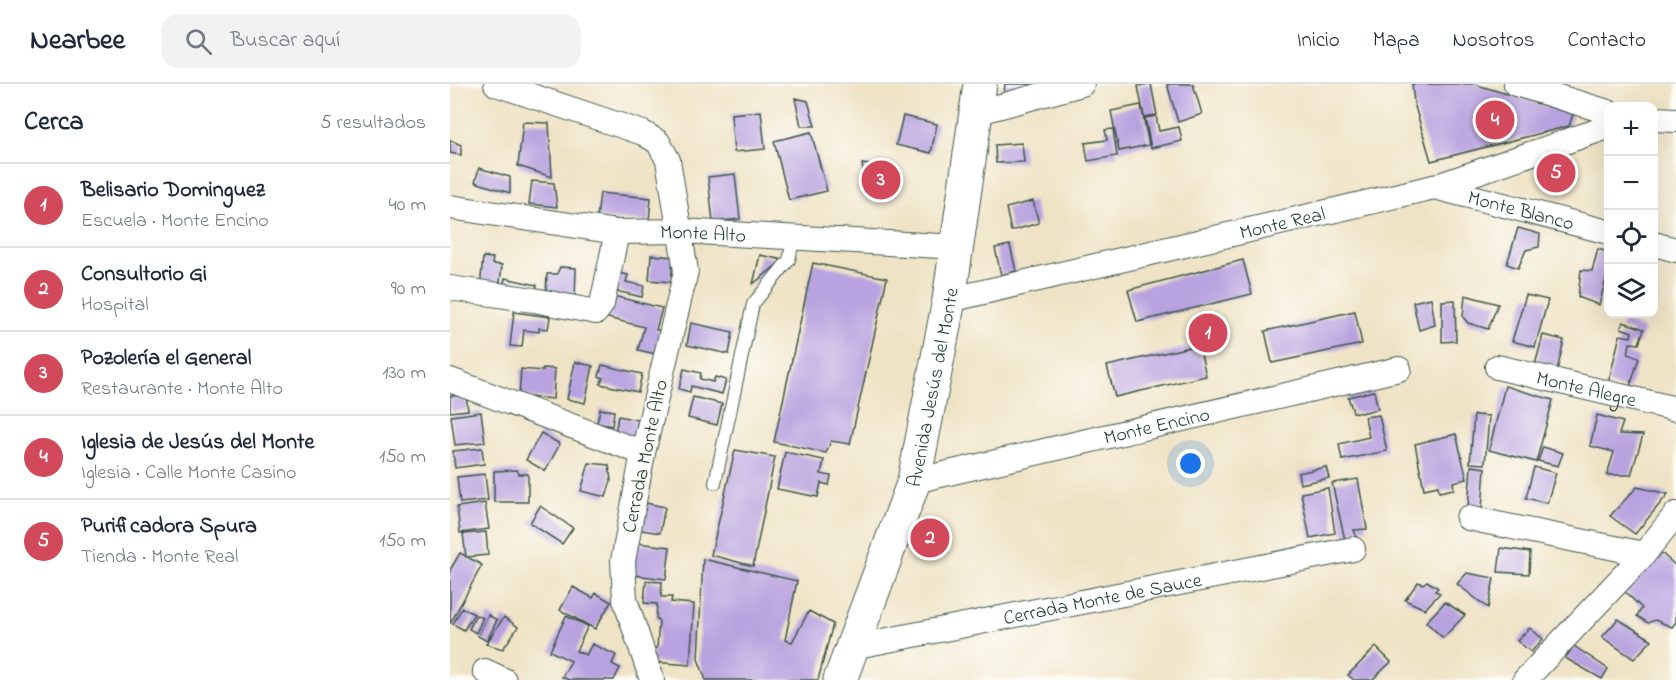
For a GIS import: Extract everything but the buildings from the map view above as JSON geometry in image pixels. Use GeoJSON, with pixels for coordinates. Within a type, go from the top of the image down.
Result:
{"type":"FeatureCollection","features":[{"type":"Feature","properties":{"kind":"street","name":"Cerrada Monte Alto"},"geometry":{"type":"LineString","coordinates":[[496,84],[643,133],[658,142],[668,160],[686,271],[643,453],[622,577],[625,600],[652,680]]}},
{"type":"Feature","properties":{"kind":"street"},"geometry":{"type":"LineString","coordinates":[[977,98],[1082,84]]}},
{"type":"Feature","properties":{"kind":"street"},"geometry":{"type":"LineString","coordinates":[[1516,84],[1604,111]]}},
{"type":"Feature","properties":{"kind":"street","name":"Avenida Jesús del Monte"},"geometry":{"type":"LineString","coordinates":[[840,680],[914,481],[949,300],[977,98]]}},
{"type":"Feature","properties":{"kind":"street"},"geometry":{"type":"LineString","coordinates":[[1658,119],[1676,120]]}},
{"type":"Feature","properties":{"kind":"street","name":"Monte Real"},"geometry":{"type":"LineString","coordinates":[[949,300],[1434,187],[1604,129]]}},
{"type":"Feature","properties":{"kind":"street","name":"Monte Blanco"},"geometry":{"type":"LineString","coordinates":[[1434,187],[1604,231]]}},
{"type":"Feature","properties":{"kind":"street","name":"Monte Alto"},"geometry":{"type":"LineString","coordinates":[[450,207],[617,232],[681,231],[794,240],[957,248]]}},
{"type":"Feature","properties":{"kind":"street"},"geometry":{"type":"LineString","coordinates":[[450,288],[596,312],[602,304],[617,232]]}},
{"type":"Feature","properties":{"kind":"street"},"geometry":{"type":"LineString","coordinates":[[1658,245],[1676,250]]}},
{"type":"Feature","properties":{"kind":"street","name":"Monte Alegre"},"geometry":{"type":"LineString","coordinates":[[1497,368],[1676,409]]}},
{"type":"Feature","properties":{"kind":"street","name":"Monte Encino"},"geometry":{"type":"LineString","coordinates":[[914,481],[1399,369]]}},
{"type":"Feature","properties":{"kind":"street"},"geometry":{"type":"LineString","coordinates":[[450,380],[643,453]]}},
{"type":"Feature","properties":{"kind":"street"},"geometry":{"type":"LineString","coordinates":[[1526,680],[1644,554],[1676,514]]}},
{"type":"Feature","properties":{"kind":"street"},"geometry":{"type":"LineString","coordinates":[[1468,518],[1644,554]]}},
{"type":"Feature","properties":{"kind":"street","name":"Cerrada Monte de Sauce"},"geometry":{"type":"LineString","coordinates":[[852,647],[1353,549]]}},
{"type":"Feature","properties":{"kind":"lane"},"geometry":{"type":"LineString","coordinates":[[715,483],[753,304],[789,260],[794,240]]}},
{"type":"Feature","properties":{"kind":"place","name":"Iglesia de Jesús del Monte"},"geometry":{"type":"Point","coordinates":[1495,120]}},
{"type":"Feature","properties":{"kind":"place","name":"Purificadora Spura"},"geometry":{"type":"Point","coordinates":[1556,173]}},
{"type":"Feature","properties":{"kind":"place","name":"Pozolería el General"},"geometry":{"type":"Point","coordinates":[881,180]}},
{"type":"Feature","properties":{"kind":"place","name":"Belisario Dominguez"},"geometry":{"type":"Point","coordinates":[1208,333]}},
{"type":"Feature","properties":{"kind":"place","name":"Consultorio Gi"},"geometry":{"type":"Point","coordinates":[930,538]}}]}
